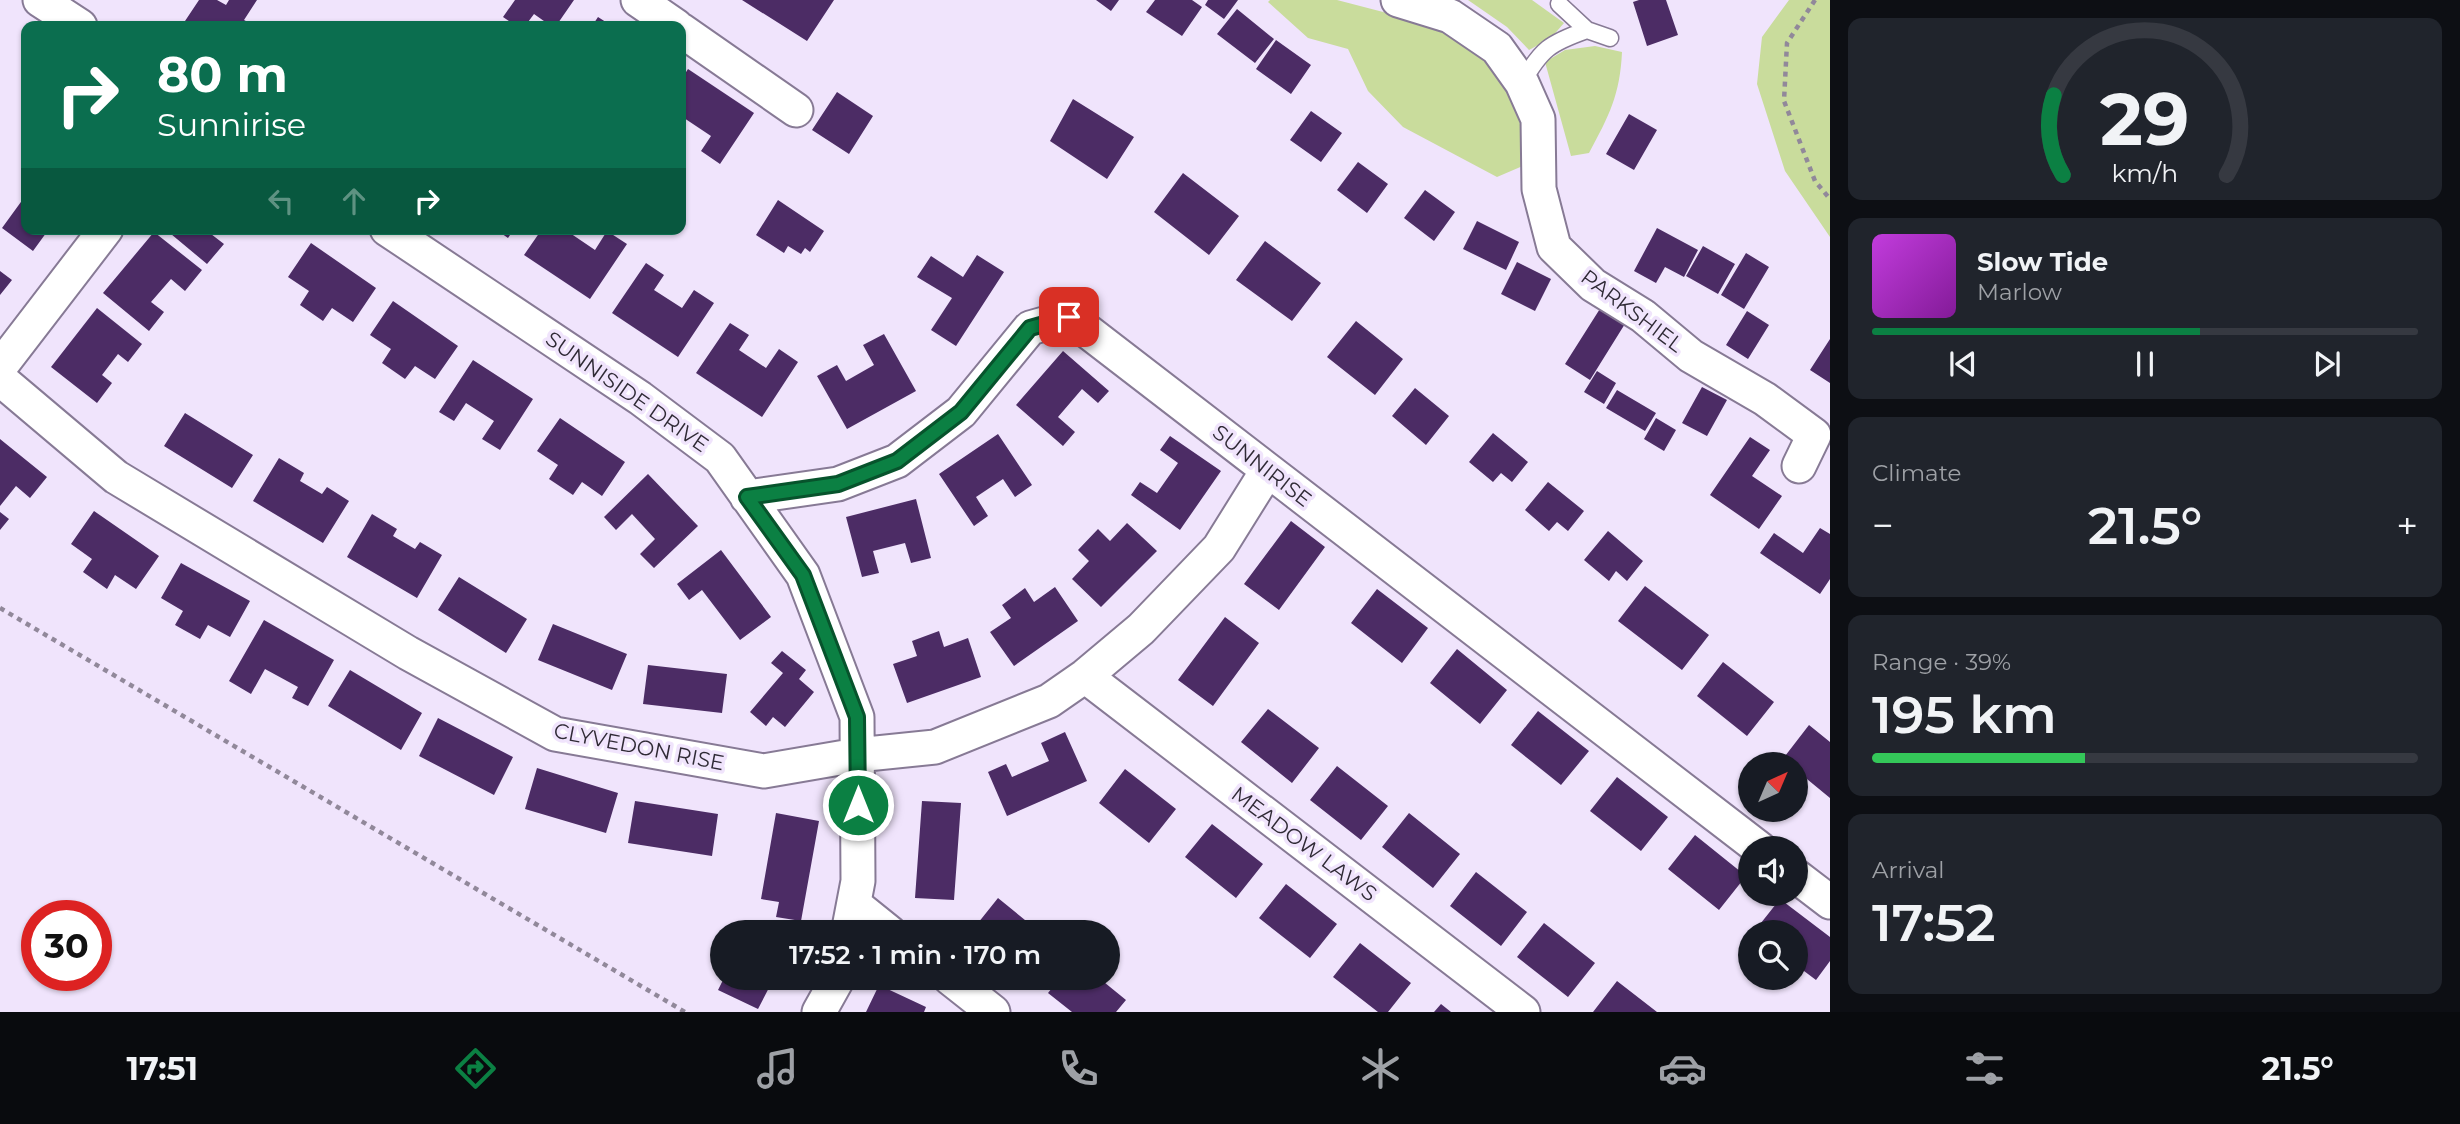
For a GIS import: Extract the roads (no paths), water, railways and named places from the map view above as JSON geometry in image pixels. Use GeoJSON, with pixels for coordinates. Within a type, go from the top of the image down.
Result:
{"type":"FeatureCollection","features":[{"type":"Feature","properties":{"kind":"street"},"geometry":{"type":"LineString","coordinates":[[40,0],[72,21]]}},
{"type":"Feature","properties":{"kind":"street"},"geometry":{"type":"LineString","coordinates":[[638,0],[669,21]]}},
{"type":"Feature","properties":{"kind":"street","name":"PARKSHIEL"},"geometry":{"type":"LineString","coordinates":[[1414,2],[1450,16],[1497,48],[1522,83],[1538,119],[1539,189],[1554,247],[1592,285],[1643,316],[1691,356],[1765,399],[1814,435],[1799,467]]}},
{"type":"Feature","properties":{"kind":"street"},"geometry":{"type":"LineString","coordinates":[[686,33],[796,110]]}},
{"type":"Feature","properties":{"kind":"street"},"geometry":{"type":"LineString","coordinates":[[0,367],[101,235]]}},
{"type":"Feature","properties":{"kind":"street","name":"SUNNISIDE DRIVE"},"geometry":{"type":"LineString","coordinates":[[401,235],[640,398],[720,458],[803,575],[857,717],[858,881],[851,919]]}},
{"type":"Feature","properties":{"kind":"street","name":"SUNNIRISE"},"geometry":{"type":"LineString","coordinates":[[747,497],[838,484],[897,461],[961,412],[1030,328],[1069,317],[1743,836]]}},
{"type":"Feature","properties":{"kind":"street","name":"CLYVEDON RISE"},"geometry":{"type":"LineString","coordinates":[[0,379],[116,477],[408,653],[555,734],[764,771],[858,755],[935,747],[1049,701],[1085,676],[1141,629],[1219,548],[1267,471]]}},
{"type":"Feature","properties":{"kind":"street","name":"MEADOW LAWS"},"geometry":{"type":"LineString","coordinates":[[1085,676],[1523,1012]]}},
{"type":"Feature","properties":{"kind":"street"},"geometry":{"type":"LineString","coordinates":[[1808,885],[1830,902]]}},
{"type":"Feature","properties":{"kind":"street"},"geometry":{"type":"LineString","coordinates":[[818,1012],[831,990]]}},
{"type":"Feature","properties":{"kind":"street"},"geometry":{"type":"LineString","coordinates":[[965,990],[993,1012]]}},
{"type":"Feature","properties":{"kind":"lane"},"geometry":{"type":"LineString","coordinates":[[1559,4],[1587,30],[1610,38]]}},
{"type":"Feature","properties":{"kind":"lane"},"geometry":{"type":"LineString","coordinates":[[1522,83],[1538,55],[1567,37],[1587,30]]}}]}
